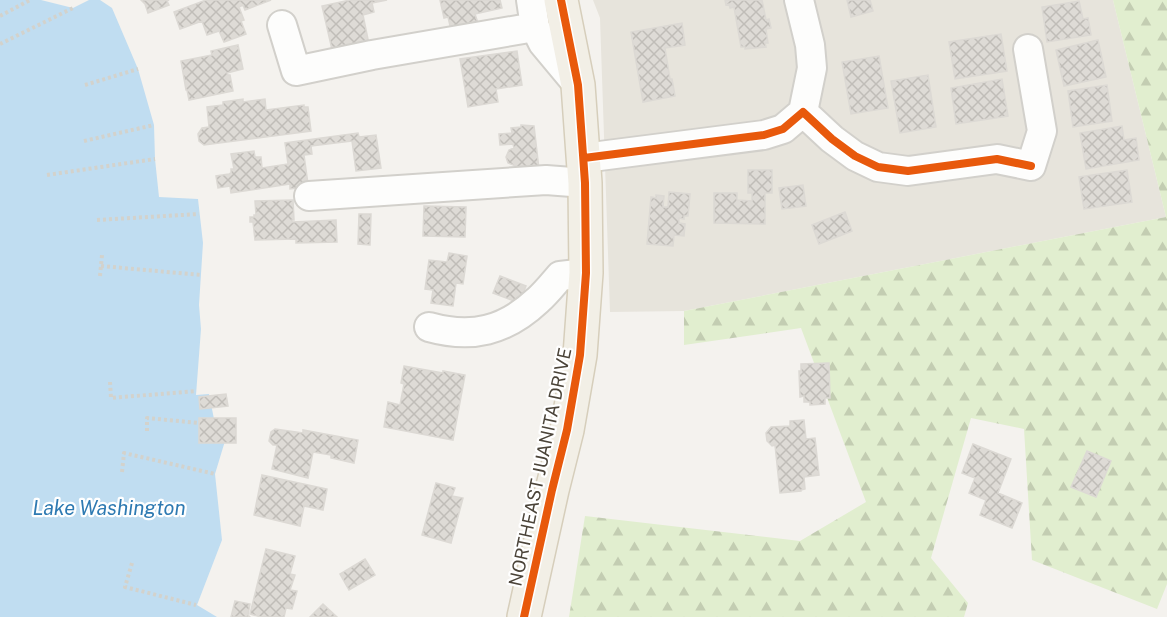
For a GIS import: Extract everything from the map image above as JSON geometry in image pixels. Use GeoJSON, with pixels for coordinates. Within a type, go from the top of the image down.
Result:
{"type":"FeatureCollection","features":[{"type":"Feature","properties":{"kind":"main road","name":"NORTHEAST JUANITA DRIVE"},"geometry":{"type":"LineString","coordinates":[[524,617],[567,430],[580,355],[586,273],[585,171],[578,85],[561,0]]}},
{"type":"Feature","properties":{"kind":"street"},"geometry":{"type":"LineString","coordinates":[[309,196],[546,180],[764,135],[783,129],[803,112],[812,68],[810,45],[799,0]]}},
{"type":"Feature","properties":{"kind":"street"},"geometry":{"type":"LineString","coordinates":[[282,25],[296,71],[372,55],[533,13],[543,43],[578,85]]}},
{"type":"Feature","properties":{"kind":"street"},"geometry":{"type":"LineString","coordinates":[[803,112],[832,140],[855,156],[879,167],[908,171],[997,159],[1031,166],[1042,131],[1028,49]]}},
{"type":"Feature","properties":{"kind":"street"},"geometry":{"type":"LineString","coordinates":[[429,327],[446,332],[473,333],[500,326],[538,300],[560,276],[586,273]]}},
{"type":"Feature","properties":{"kind":"path"},"geometry":{"type":"LineString","coordinates":[[0,16],[30,0]]}},
{"type":"Feature","properties":{"kind":"path"},"geometry":{"type":"LineString","coordinates":[[0,44],[73,8]]}},
{"type":"Feature","properties":{"kind":"path"},"geometry":{"type":"LineString","coordinates":[[85,85],[138,69]]}},
{"type":"Feature","properties":{"kind":"path"},"geometry":{"type":"LineString","coordinates":[[84,141],[154,125]]}},
{"type":"Feature","properties":{"kind":"path"},"geometry":{"type":"LineString","coordinates":[[47,175],[155,159]]}},
{"type":"Feature","properties":{"kind":"path"},"geometry":{"type":"LineString","coordinates":[[97,220],[199,214]]}},
{"type":"Feature","properties":{"kind":"path"},"geometry":{"type":"LineString","coordinates":[[100,276],[102,255]]}},
{"type":"Feature","properties":{"kind":"path"},"geometry":{"type":"LineString","coordinates":[[101,266],[201,275]]}},
{"type":"Feature","properties":{"kind":"path"},"geometry":{"type":"LineString","coordinates":[[110,382],[111,398],[196,391]]}},
{"type":"Feature","properties":{"kind":"path"},"geometry":{"type":"LineString","coordinates":[[147,431],[147,418],[199,423]]}},
{"type":"Feature","properties":{"kind":"path"},"geometry":{"type":"LineString","coordinates":[[122,472],[124,453],[215,474]]}},
{"type":"Feature","properties":{"kind":"path"},"geometry":{"type":"LineString","coordinates":[[132,563],[125,587],[196,605]]}},
{"type":"Feature","properties":{"kind":"shaded area"},"geometry":{"type":"Polygon","coordinates":[[[593,0],[1113,0],[1166,217],[684,311],[610,312],[600,18],[593,0]]]}},
{"type":"Feature","properties":{"kind":"green space"},"geometry":{"type":"Polygon","coordinates":[[[1113,0],[1167,0],[1167,584],[1157,609],[1032,560],[1024,429],[971,418],[931,558],[968,603],[964,617],[569,617],[585,516],[800,541],[866,502],[801,328],[684,345],[684,311],[1166,217],[1113,0]]]}},
{"type":"Feature","properties":{"kind":"water","name":"Lake Washington"},"geometry":{"type":"Polygon","coordinates":[[[0,0],[41,0],[73,8],[89,0],[100,0],[112,8],[138,69],[154,125],[159,197],[198,199],[203,243],[199,305],[201,329],[196,395],[209,394],[215,424],[225,441],[215,474],[222,540],[197,605],[217,617],[0,617],[0,0]]]}},
{"type":"Feature","properties":{"kind":"building"},"geometry":{"type":"Polygon","coordinates":[[[141,0],[169,0],[167,1],[169,5],[148,13],[141,0]]]}},
{"type":"Feature","properties":{"kind":"building"},"geometry":{"type":"Polygon","coordinates":[[[206,0],[271,0],[245,10],[243,5],[239,7],[246,34],[224,42],[219,31],[207,35],[202,21],[180,29],[174,12],[206,0]]]}},
{"type":"Feature","properties":{"kind":"building"},"geometry":{"type":"Polygon","coordinates":[[[350,0],[387,0],[372,3],[374,12],[363,15],[370,49],[333,54],[322,6],[350,0]]]}},
{"type":"Feature","properties":{"kind":"building"},"geometry":{"type":"Polygon","coordinates":[[[440,0],[500,0],[502,8],[475,14],[478,23],[451,30],[448,17],[444,18],[440,0]]]}},
{"type":"Feature","properties":{"kind":"building"},"geometry":{"type":"Polygon","coordinates":[[[725,0],[762,0],[766,20],[769,19],[771,28],[766,29],[768,43],[765,43],[766,47],[745,49],[741,47],[734,7],[730,8],[729,4],[726,5],[725,0]]]}},
{"type":"Feature","properties":{"kind":"building"},"geometry":{"type":"Polygon","coordinates":[[[847,0],[870,0],[873,11],[851,17],[847,0]]]}},
{"type":"Feature","properties":{"kind":"building"},"geometry":{"type":"Polygon","coordinates":[[[1079,1],[1083,19],[1088,18],[1091,35],[1047,42],[1042,7],[1079,1]]]}},
{"type":"Feature","properties":{"kind":"building"},"geometry":{"type":"Polygon","coordinates":[[[682,23],[685,45],[665,48],[675,96],[643,102],[631,32],[682,23]]]}},
{"type":"Feature","properties":{"kind":"building"},"geometry":{"type":"Polygon","coordinates":[[[1001,34],[1007,71],[955,79],[949,42],[1001,34]]]}},
{"type":"Feature","properties":{"kind":"building"},"geometry":{"type":"Polygon","coordinates":[[[1098,40],[1106,77],[1064,86],[1056,50],[1098,40]]]}},
{"type":"Feature","properties":{"kind":"building"},"geometry":{"type":"Polygon","coordinates":[[[238,45],[243,69],[227,73],[230,75],[233,91],[189,100],[181,61],[212,55],[211,51],[238,45]]]}},
{"type":"Feature","properties":{"kind":"building"},"geometry":{"type":"Polygon","coordinates":[[[517,51],[522,85],[496,89],[498,102],[468,107],[460,59],[517,51]]]}},
{"type":"Feature","properties":{"kind":"building"},"geometry":{"type":"Polygon","coordinates":[[[879,56],[888,108],[851,114],[842,62],[879,56]]]}},
{"type":"Feature","properties":{"kind":"building"},"geometry":{"type":"Polygon","coordinates":[[[928,75],[936,127],[900,133],[891,81],[928,75]]]}},
{"type":"Feature","properties":{"kind":"building"},"geometry":{"type":"Polygon","coordinates":[[[1002,79],[1008,116],[956,124],[951,88],[1002,79]]]}},
{"type":"Feature","properties":{"kind":"building"},"geometry":{"type":"Polygon","coordinates":[[[1107,85],[1112,121],[1073,127],[1068,91],[1107,85]]]}},
{"type":"Feature","properties":{"kind":"building"},"geometry":{"type":"Polygon","coordinates":[[[243,99],[243,102],[265,99],[266,110],[304,105],[308,107],[311,131],[204,145],[199,141],[198,134],[202,128],[209,127],[207,107],[243,99]]]}},
{"type":"Feature","properties":{"kind":"building"},"geometry":{"type":"Polygon","coordinates":[[[521,125],[534,126],[539,169],[516,172],[516,166],[508,163],[506,157],[509,150],[514,148],[513,144],[500,145],[499,134],[512,133],[511,128],[521,127],[521,125]]]}},
{"type":"Feature","properties":{"kind":"building"},"geometry":{"type":"Polygon","coordinates":[[[1122,126],[1124,140],[1136,138],[1139,160],[1086,169],[1080,133],[1122,126]]]}},
{"type":"Feature","properties":{"kind":"building"},"geometry":{"type":"Polygon","coordinates":[[[358,133],[359,137],[376,135],[381,168],[356,171],[352,141],[311,146],[312,154],[304,155],[308,184],[305,187],[290,189],[290,184],[231,193],[230,186],[218,188],[216,176],[229,174],[231,169],[234,169],[231,154],[254,151],[255,157],[261,157],[262,168],[288,164],[285,143],[358,133]]]}},
{"type":"Feature","properties":{"kind":"building"},"geometry":{"type":"Polygon","coordinates":[[[748,170],[772,170],[772,193],[765,193],[765,224],[714,223],[714,193],[737,193],[737,200],[752,201],[752,193],[748,193],[748,170]]]}},
{"type":"Feature","properties":{"kind":"building"},"geometry":{"type":"Polygon","coordinates":[[[1127,170],[1132,202],[1084,209],[1079,177],[1127,170]]]}},
{"type":"Feature","properties":{"kind":"building"},"geometry":{"type":"Polygon","coordinates":[[[803,185],[806,206],[782,209],[779,188],[803,185]]]}},
{"type":"Feature","properties":{"kind":"building"},"geometry":{"type":"Polygon","coordinates":[[[669,192],[690,194],[688,216],[684,216],[684,219],[679,218],[679,223],[685,224],[684,236],[674,235],[673,246],[647,244],[651,197],[664,196],[663,207],[668,207],[669,192]]]}},
{"type":"Feature","properties":{"kind":"building"},"geometry":{"type":"Polygon","coordinates":[[[293,200],[294,220],[292,222],[336,220],[337,242],[296,243],[296,239],[255,240],[253,222],[250,222],[250,217],[256,215],[255,201],[293,200]]]}},
{"type":"Feature","properties":{"kind":"building"},"geometry":{"type":"Polygon","coordinates":[[[424,206],[466,207],[465,237],[423,236],[424,206]]]}},
{"type":"Feature","properties":{"kind":"building"},"geometry":{"type":"Polygon","coordinates":[[[845,212],[852,231],[819,244],[812,225],[845,212]]]}},
{"type":"Feature","properties":{"kind":"building"},"geometry":{"type":"Polygon","coordinates":[[[359,214],[371,214],[370,245],[358,244],[359,214]]]}},
{"type":"Feature","properties":{"kind":"building"},"geometry":{"type":"Polygon","coordinates":[[[449,253],[467,256],[463,284],[456,283],[453,306],[431,303],[433,290],[425,289],[429,260],[447,262],[449,253]]]}},
{"type":"Feature","properties":{"kind":"building"},"geometry":{"type":"Polygon","coordinates":[[[500,276],[526,286],[519,303],[493,293],[500,276]]]}},
{"type":"Feature","properties":{"kind":"building"},"geometry":{"type":"Polygon","coordinates":[[[829,363],[830,398],[825,398],[825,404],[810,405],[810,402],[804,402],[804,396],[800,397],[801,364],[829,363]]]}},
{"type":"Feature","properties":{"kind":"building"},"geometry":{"type":"Polygon","coordinates":[[[404,366],[465,375],[453,440],[384,427],[388,402],[400,405],[404,384],[401,383],[404,366]]]}},
{"type":"Feature","properties":{"kind":"building"},"geometry":{"type":"Polygon","coordinates":[[[226,394],[228,406],[200,409],[199,397],[226,394]]]}},
{"type":"Feature","properties":{"kind":"building"},"geometry":{"type":"Polygon","coordinates":[[[199,418],[236,418],[236,443],[199,443],[199,418]]]}},
{"type":"Feature","properties":{"kind":"building"},"geometry":{"type":"Polygon","coordinates":[[[804,420],[806,439],[815,438],[819,475],[804,477],[805,489],[801,491],[780,493],[775,445],[772,446],[767,441],[766,433],[771,427],[790,426],[790,421],[804,420]]]}},
{"type":"Feature","properties":{"kind":"building"},"geometry":{"type":"Polygon","coordinates":[[[275,429],[303,433],[303,430],[358,440],[354,463],[313,452],[308,478],[272,469],[277,445],[269,441],[271,432],[275,429]]]}},
{"type":"Feature","properties":{"kind":"building"},"geometry":{"type":"Polygon","coordinates":[[[973,444],[1011,459],[998,493],[1022,503],[1012,528],[980,515],[986,500],[969,493],[975,478],[962,473],[973,444]]]}},
{"type":"Feature","properties":{"kind":"building"},"geometry":{"type":"Polygon","coordinates":[[[1087,451],[1111,461],[1096,497],[1071,487],[1087,451]]]}},
{"type":"Feature","properties":{"kind":"building"},"geometry":{"type":"Polygon","coordinates":[[[262,475],[327,489],[323,510],[304,506],[300,526],[254,515],[262,475]]]}},
{"type":"Feature","properties":{"kind":"building"},"geometry":{"type":"Polygon","coordinates":[[[436,483],[455,488],[452,496],[463,498],[451,543],[422,535],[436,483]]]}},
{"type":"Feature","properties":{"kind":"building"},"geometry":{"type":"Polygon","coordinates":[[[266,549],[295,556],[290,574],[295,575],[290,590],[297,591],[292,609],[286,608],[284,617],[261,617],[250,614],[266,549]]]}},
{"type":"Feature","properties":{"kind":"building"},"geometry":{"type":"Polygon","coordinates":[[[365,559],[375,575],[349,590],[340,574],[365,559]]]}},
{"type":"Feature","properties":{"kind":"building"},"geometry":{"type":"Polygon","coordinates":[[[235,601],[250,604],[248,615],[250,617],[231,617],[235,601]]]}},
{"type":"Feature","properties":{"kind":"building"},"geometry":{"type":"Polygon","coordinates":[[[323,604],[337,617],[310,617],[323,604]]]}},
{"type":"Feature","properties":{"kind":"cycle path"},"geometry":{"type":"LineString","coordinates":[[524,617],[567,430],[580,355],[586,273],[585,183],[578,85],[561,0]]}},
{"type":"Feature","properties":{"kind":"cycle path"},"geometry":{"type":"LineString","coordinates":[[584,158],[764,135],[783,129],[803,112],[832,139],[855,156],[878,167],[908,171],[997,159],[1031,166]]}}]}
